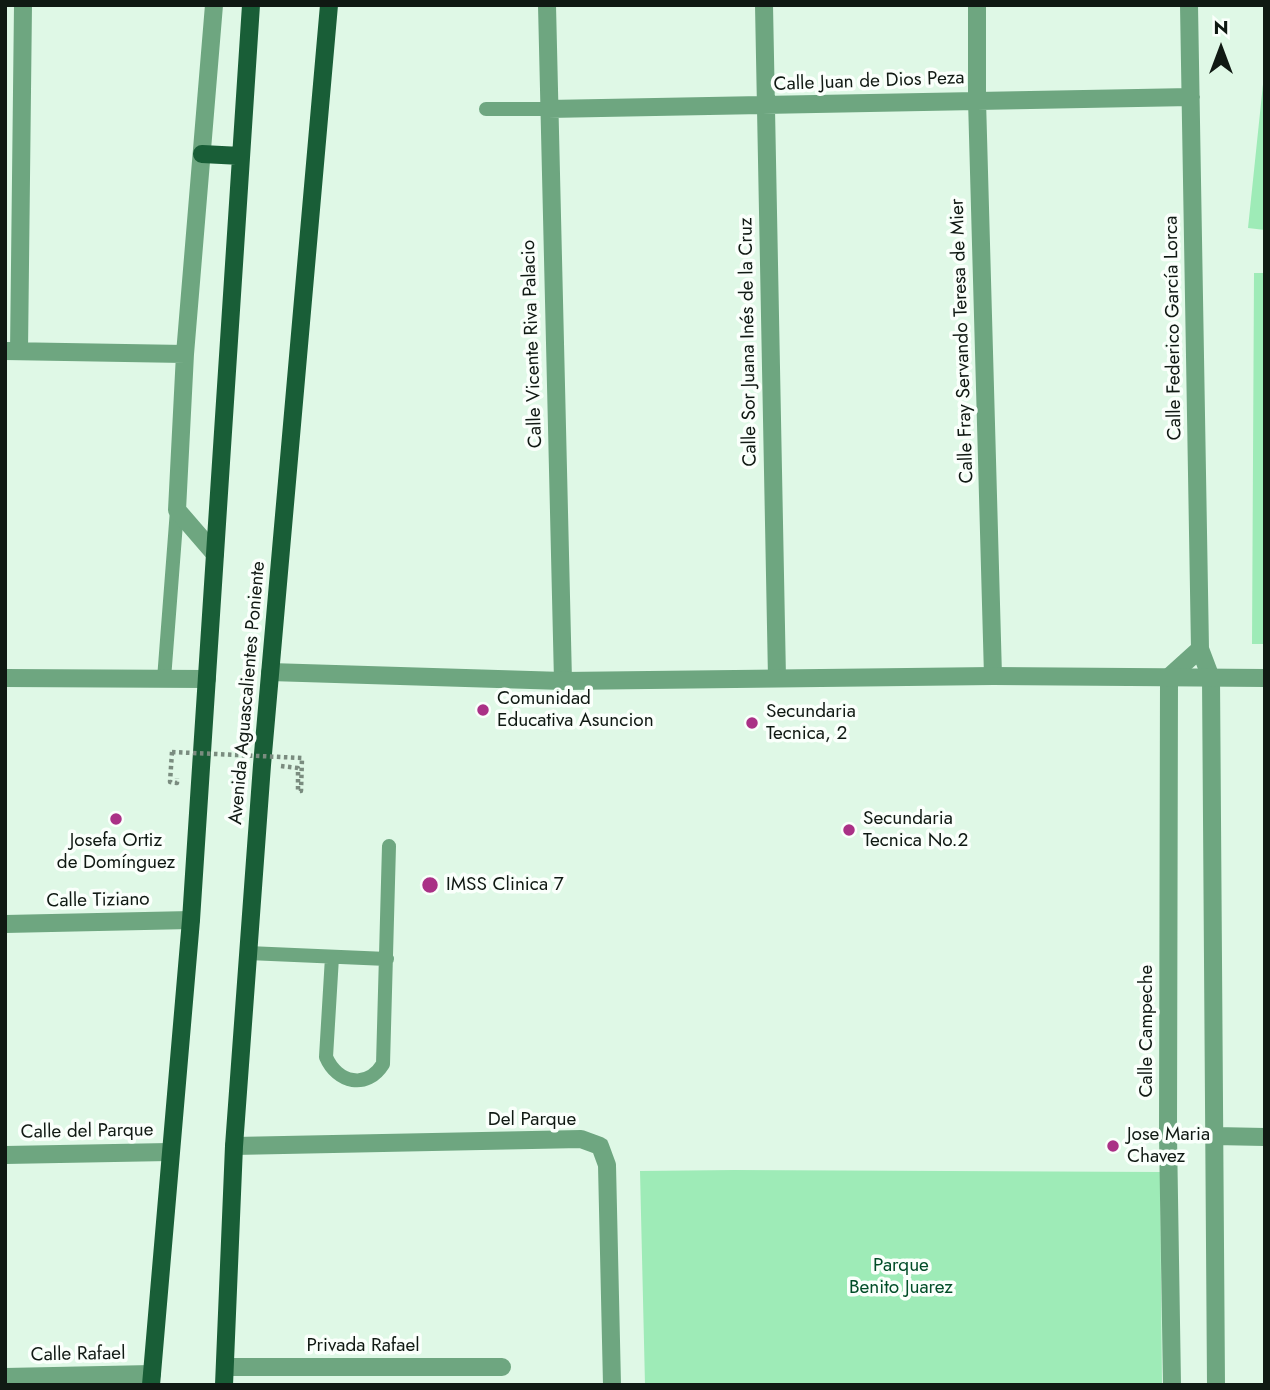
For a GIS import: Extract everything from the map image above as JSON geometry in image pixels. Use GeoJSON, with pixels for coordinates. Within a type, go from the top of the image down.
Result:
{"type":"FeatureCollection","features":[{"type":"Feature","properties":{"kind":"main road","name":"Avenida Aguascalientes Poniente"},"geometry":{"type":"LineString","coordinates":[[151,1380],[191,920],[251,5]]}},
{"type":"Feature","properties":{"kind":"main road","name":"Avenida Aguascalientes Poniente"},"geometry":{"type":"LineString","coordinates":[[225,1376],[234,1146],[248,953],[329,5]]}},
{"type":"Feature","properties":{"kind":"main road"},"geometry":{"type":"LineString","coordinates":[[202,153],[241,156]]}},
{"type":"Feature","properties":{"kind":"street"},"geometry":{"type":"LineString","coordinates":[[23,5],[13,138],[12,351],[185,354]]}},
{"type":"Feature","properties":{"kind":"street"},"geometry":{"type":"LineString","coordinates":[[214,5],[185,354],[177,510],[215,554]]}},
{"type":"Feature","properties":{"kind":"street","name":"Calle Vicente Riva Palacio"},"geometry":{"type":"LineString","coordinates":[[547,5],[563,681]]}},
{"type":"Feature","properties":{"kind":"street","name":"Calle Sor Juana Inés de la Cruz"},"geometry":{"type":"LineString","coordinates":[[764,5],[777,678]]}},
{"type":"Feature","properties":{"kind":"street","name":"Calle Fray Servando Teresa de Mier"},"geometry":{"type":"LineString","coordinates":[[977,5],[977,100],[993,676]]}},
{"type":"Feature","properties":{"kind":"street","name":"Calle Federico García Lorca"},"geometry":{"type":"LineString","coordinates":[[1189,5],[1200,649],[1211,678]]}},
{"type":"Feature","properties":{"kind":"street","name":"Calle Juan de Dios Peza"},"geometry":{"type":"LineString","coordinates":[[548,109],[1191,97]]}},
{"type":"Feature","properties":{"kind":"street"},"geometry":{"type":"LineString","coordinates":[[1169,677],[1200,649]]}},
{"type":"Feature","properties":{"kind":"street"},"geometry":{"type":"LineString","coordinates":[[270,672],[563,681],[993,676],[1265,678]]}},
{"type":"Feature","properties":{"kind":"street","name":"Calle Campeche"},"geometry":{"type":"LineString","coordinates":[[1169,677],[1168,1135],[1172,1385]]}},
{"type":"Feature","properties":{"kind":"street"},"geometry":{"type":"LineString","coordinates":[[5,678],[207,679]]}},
{"type":"Feature","properties":{"kind":"street"},"geometry":{"type":"LineString","coordinates":[[1211,678],[1216,1385]]}},
{"type":"Feature","properties":{"kind":"street","name":"Calle Tiziano"},"geometry":{"type":"LineString","coordinates":[[5,924],[191,920]]}},
{"type":"Feature","properties":{"kind":"street"},"geometry":{"type":"LineString","coordinates":[[1215,1136],[1265,1137]]}},
{"type":"Feature","properties":{"kind":"street","name":"Del Parque"},"geometry":{"type":"LineString","coordinates":[[234,1146],[581,1139],[600,1146],[607,1165],[612,1379]]}},
{"type":"Feature","properties":{"kind":"street","name":"Calle del Parque"},"geometry":{"type":"LineString","coordinates":[[5,1155],[169,1152]]}},
{"type":"Feature","properties":{"kind":"street","name":"Privada Rafael"},"geometry":{"type":"LineString","coordinates":[[225,1376],[502,1367]]}},
{"type":"Feature","properties":{"kind":"street","name":"Calle Rafael"},"geometry":{"type":"LineString","coordinates":[[5,1377],[151,1380]]}},
{"type":"Feature","properties":{"kind":"lane"},"geometry":{"type":"LineString","coordinates":[[485,109],[548,109]]}},
{"type":"Feature","properties":{"kind":"lane"},"geometry":{"type":"LineString","coordinates":[[164,679],[177,510]]}},
{"type":"Feature","properties":{"kind":"lane"},"geometry":{"type":"LineString","coordinates":[[332,957],[326,1057],[331,1070],[344,1078],[362,1080],[376,1075],[383,1064],[389,846]]}},
{"type":"Feature","properties":{"kind":"lane"},"geometry":{"type":"LineString","coordinates":[[248,953],[387,958]]}},
{"type":"Feature","properties":{"kind":"path"},"geometry":{"type":"LineString","coordinates":[[178,773],[177,783],[170,782],[172,752],[302,758],[301,791],[298,791],[299,768]]}},
{"type":"Feature","properties":{"kind":"green space"},"geometry":{"type":"Polygon","coordinates":[[[1265,65],[1265,230],[1248,228],[1265,65]]]}},
{"type":"Feature","properties":{"kind":"green space"},"geometry":{"type":"Polygon","coordinates":[[[1254,273],[1265,273],[1265,644],[1252,644],[1254,273]]]}},
{"type":"Feature","properties":{"kind":"green space","name":"Parque Benito Juarez"},"geometry":{"type":"Polygon","coordinates":[[[640,1171],[1160,1172],[1162,1385],[645,1385],[640,1171]]]}},
{"type":"Feature","properties":{"kind":"place","name":"Comunidad Educativa Asuncion"},"geometry":{"type":"Point","coordinates":[483,710]}},
{"type":"Feature","properties":{"kind":"place","name":"Secundaria Tecnica, 2"},"geometry":{"type":"Point","coordinates":[752,723]}},
{"type":"Feature","properties":{"kind":"place","name":"Josefa Ortiz de Domínguez"},"geometry":{"type":"Point","coordinates":[116,819]}},
{"type":"Feature","properties":{"kind":"place","name":"Secundaria Tecnica No.2"},"geometry":{"type":"Point","coordinates":[849,830]}},
{"type":"Feature","properties":{"kind":"place","name":"IMSS Clinica 7"},"geometry":{"type":"Point","coordinates":[430,885]}},
{"type":"Feature","properties":{"kind":"place","name":"Jose Maria Chavez"},"geometry":{"type":"Point","coordinates":[1113,1146]}}]}
